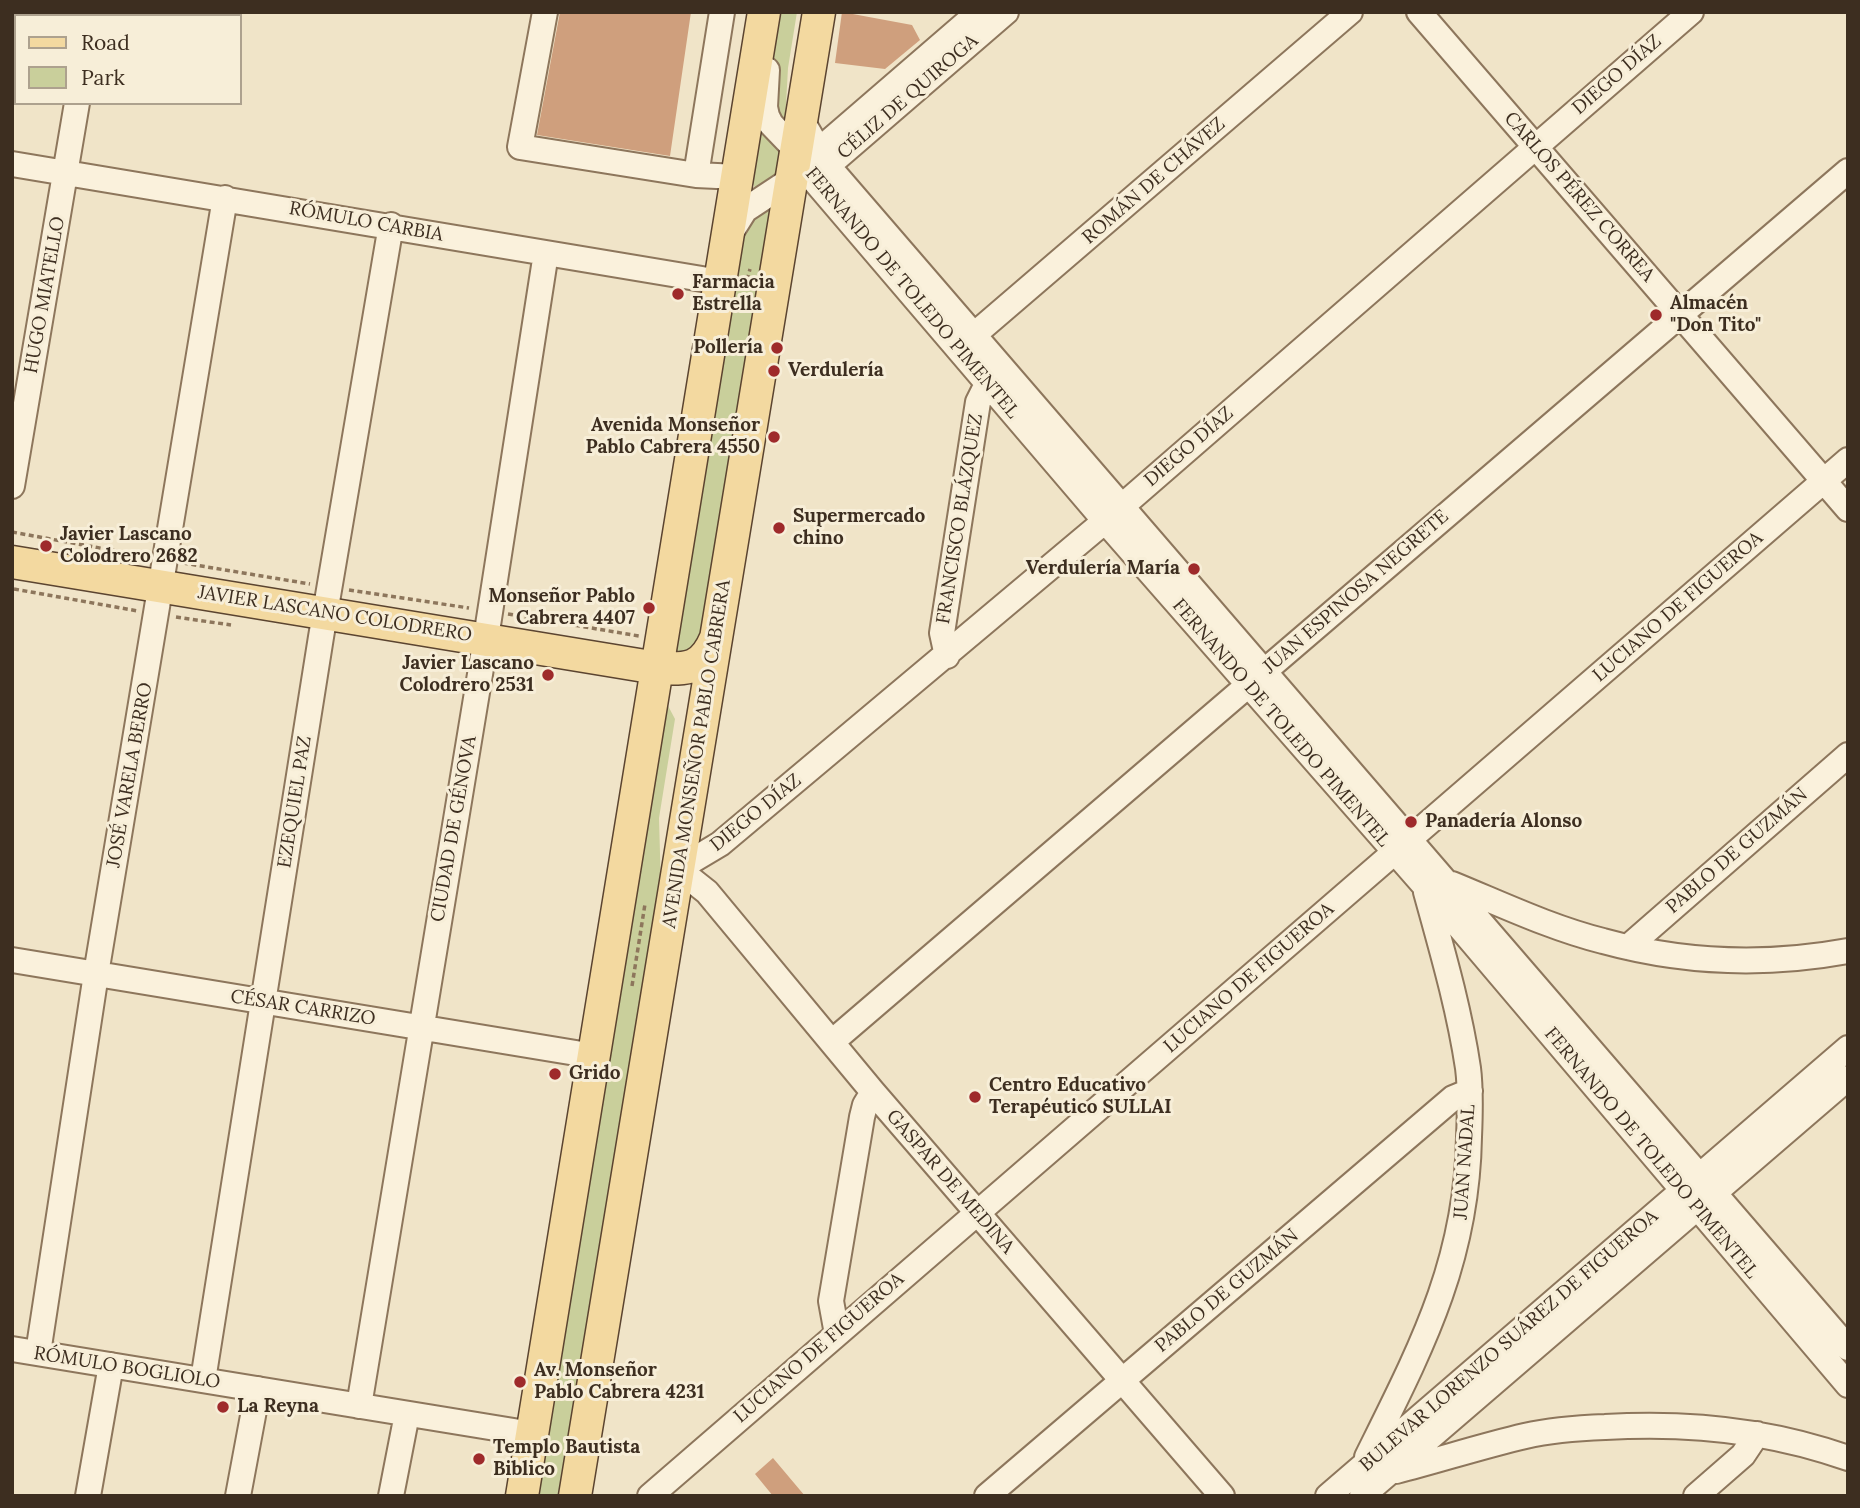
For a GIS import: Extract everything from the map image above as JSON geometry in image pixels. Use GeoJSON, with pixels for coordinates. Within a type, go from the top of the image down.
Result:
{"type":"FeatureCollection","features":[{"type":"Feature","properties":{"kind":"main road","name":"AVENIDA MONSEÑOR PABLO CABRERA"},"geometry":{"type":"LineString","coordinates":[[575,1496],[786,217],[809,165],[801,119],[819,12]]}},
{"type":"Feature","properties":{"kind":"main road"},"geometry":{"type":"LineString","coordinates":[[522,1496],[762,27]]}},
{"type":"Feature","properties":{"kind":"main road","name":"JAVIER LASCANO COLODRERO"},"geometry":{"type":"LineString","coordinates":[[12,562],[657,668],[687,668],[696,665],[708,655],[716,638]]}},
{"type":"Feature","properties":{"kind":"main road"},"geometry":{"type":"LineString","coordinates":[[657,668],[677,685],[685,700],[668,818],[678,869]]}},
{"type":"Feature","properties":{"kind":"street"},"geometry":{"type":"LineString","coordinates":[[545,12],[520,147],[696,175],[738,177]]}},
{"type":"Feature","properties":{"kind":"street"},"geometry":{"type":"LineString","coordinates":[[696,175],[722,12]]}},
{"type":"Feature","properties":{"kind":"street","name":"CÉLIZ DE QUIROGA"},"geometry":{"type":"LineString","coordinates":[[809,165],[979,12]]}},
{"type":"Feature","properties":{"kind":"street","name":"CÉLIZ DE QUIROGA"},"geometry":{"type":"LineString","coordinates":[[728,239],[746,210],[809,165],[1006,12]]}},
{"type":"Feature","properties":{"kind":"street","name":"ROMÁN DE CHÁVEZ"},"geometry":{"type":"LineString","coordinates":[[966,342],[1350,12]]}},
{"type":"Feature","properties":{"kind":"street","name":"CARLOS PÉREZ CORREA"},"geometry":{"type":"LineString","coordinates":[[1419,12],[1848,509]]}},
{"type":"Feature","properties":{"kind":"street","name":"DIEGO DÍAZ"},"geometry":{"type":"LineString","coordinates":[[678,869],[720,844],[947,656],[1691,12]]}},
{"type":"Feature","properties":{"kind":"street","name":"FERNANDO DE TOLEDO PIMENTEL"},"geometry":{"type":"LineString","coordinates":[[762,27],[767,70],[767,116],[771,124],[966,342],[1436,884],[1698,1191],[1848,1385]]}},
{"type":"Feature","properties":{"kind":"street","name":"HUGO MIATELLO"},"geometry":{"type":"LineString","coordinates":[[12,486],[77,105]]}},
{"type":"Feature","properties":{"kind":"street","name":"RÓMULO CARBIA"},"geometry":{"type":"LineString","coordinates":[[12,164],[391,225],[720,282]]}},
{"type":"Feature","properties":{"kind":"street","name":"JUAN ESPINOSA NEGRETE"},"geometry":{"type":"LineString","coordinates":[[833,1041],[1848,171]]}},
{"type":"Feature","properties":{"kind":"street","name":"JOSÉ VARELA BERRO"},"geometry":{"type":"LineString","coordinates":[[38,1353],[96,974],[225,198]]}},
{"type":"Feature","properties":{"kind":"street","name":"EZEQUIEL PAZ"},"geometry":{"type":"LineString","coordinates":[[203,1380],[325,613],[391,225]]}},
{"type":"Feature","properties":{"kind":"street","name":"CIUDAD DE GÉNOVA"},"geometry":{"type":"LineString","coordinates":[[359,1406],[486,638],[546,253]]}},
{"type":"Feature","properties":{"kind":"street","name":"FERNANDO DE TOLEDO PIMENTEL"},"geometry":{"type":"LineString","coordinates":[[966,342],[987,384],[1113,514]]}},
{"type":"Feature","properties":{"kind":"street","name":"FRANCISCO BLÁZQUEZ"},"geometry":{"type":"LineString","coordinates":[[947,656],[942,633],[978,402],[987,384]]}},
{"type":"Feature","properties":{"kind":"street","name":"LUCIANO DE FIGUEROA"},"geometry":{"type":"LineString","coordinates":[[650,1496],[1848,460]]}},
{"type":"Feature","properties":{"kind":"street","name":"PABLO DE GUZMÁN"},"geometry":{"type":"LineString","coordinates":[[1628,947],[1848,755]]}},
{"type":"Feature","properties":{"kind":"street","name":"GASPAR DE MEDINA"},"geometry":{"type":"LineString","coordinates":[[678,869],[708,892],[873,1092],[1222,1496]]}},
{"type":"Feature","properties":{"kind":"street"},"geometry":{"type":"LineString","coordinates":[[1436,884],[1569,930],[1628,947],[1699,959],[1741,962],[1817,957],[1848,951]]}},
{"type":"Feature","properties":{"kind":"street","name":"JUAN NADAL"},"geometry":{"type":"LineString","coordinates":[[1363,1466],[1420,1349],[1449,1273],[1467,1186],[1470,1091],[1436,884]]}},
{"type":"Feature","properties":{"kind":"street","name":"CÉSAR CARRIZO"},"geometry":{"type":"LineString","coordinates":[[12,960],[594,1056]]}},
{"type":"Feature","properties":{"kind":"street","name":"BULEVAR LORENZO SUÁREZ DE FIGUEROA"},"geometry":{"type":"LineString","coordinates":[[1362,1496],[1698,1191],[1848,1048]]}},
{"type":"Feature","properties":{"kind":"street","name":"BULEVAR LORENZO SUÁREZ DE FIGUEROA"},"geometry":{"type":"LineString","coordinates":[[1328,1496],[1698,1191],[1848,1078]]}},
{"type":"Feature","properties":{"kind":"street","name":"PABLO DE GUZMÁN"},"geometry":{"type":"LineString","coordinates":[[987,1496],[1453,1098],[1470,1091]]}},
{"type":"Feature","properties":{"kind":"street"},"geometry":{"type":"LineString","coordinates":[[837,1334],[831,1300],[862,1117],[873,1092]]}},
{"type":"Feature","properties":{"kind":"street","name":"FERNANDO DE TOLEDO PIMENTEL"},"geometry":{"type":"LineString","coordinates":[[1698,1191],[1848,1348]]}},
{"type":"Feature","properties":{"kind":"street","name":"RÓMULO BOGLIOLO"},"geometry":{"type":"LineString","coordinates":[[12,1349],[532,1434]]}},
{"type":"Feature","properties":{"kind":"street"},"geometry":{"type":"LineString","coordinates":[[88,1496],[110,1365]]}},
{"type":"Feature","properties":{"kind":"street"},"geometry":{"type":"LineString","coordinates":[[238,1496],[258,1389]]}},
{"type":"Feature","properties":{"kind":"street"},"geometry":{"type":"LineString","coordinates":[[391,1496],[407,1414]]}},
{"type":"Feature","properties":{"kind":"street"},"geometry":{"type":"LineString","coordinates":[[1388,1473],[1527,1436],[1577,1429],[1687,1425],[1756,1434],[1820,1448],[1848,1458]]}},
{"type":"Feature","properties":{"kind":"street"},"geometry":{"type":"LineString","coordinates":[[1696,1496],[1743,1455],[1756,1434]]}},
{"type":"Feature","properties":{"kind":"green space"},"geometry":{"type":"Polygon","coordinates":[[[12,12],[50,12],[14,14],[12,58],[12,12]]]}},
{"type":"Feature","properties":{"kind":"green space"},"geometry":{"type":"Polygon","coordinates":[[[777,12],[797,12],[788,68],[785,123],[777,116],[770,94],[769,65],[777,12]]]}},
{"type":"Feature","properties":{"kind":"green space"},"geometry":{"type":"Polygon","coordinates":[[[760,131],[765,131],[781,147],[778,175],[755,188],[752,181],[760,131]]]}},
{"type":"Feature","properties":{"kind":"green space"},"geometry":{"type":"Polygon","coordinates":[[[773,207],[704,632],[684,658],[668,651],[738,265],[752,222],[764,210],[773,207]]]}},
{"type":"Feature","properties":{"kind":"green space"},"geometry":{"type":"Polygon","coordinates":[[[666,702],[675,719],[659,818],[661,889],[565,1496],[533,1496],[666,702]]]}},
{"type":"Feature","properties":{"kind":"building"},"geometry":{"type":"Polygon","coordinates":[[[560,12],[691,12],[670,156],[537,135],[560,12]]]}},
{"type":"Feature","properties":{"kind":"building"},"geometry":{"type":"Polygon","coordinates":[[[842,12],[912,25],[920,40],[885,69],[835,63],[842,12]]]}},
{"type":"Feature","properties":{"kind":"building"},"geometry":{"type":"Polygon","coordinates":[[[773,1458],[805,1496],[773,1496],[755,1474],[773,1458]]]}},
{"type":"Feature","properties":{"kind":"place","name":"Farmacia Estrella"},"geometry":{"type":"Point","coordinates":[678,294]}},
{"type":"Feature","properties":{"kind":"place","name":"Almacén \"Don Tito\""},"geometry":{"type":"Point","coordinates":[1656,315]}},
{"type":"Feature","properties":{"kind":"place","name":"Pollería"},"geometry":{"type":"Point","coordinates":[777,348]}},
{"type":"Feature","properties":{"kind":"place","name":"Verdulería"},"geometry":{"type":"Point","coordinates":[774,371]}},
{"type":"Feature","properties":{"kind":"place","name":"Avenida Monseñor Pablo Cabrera 4550"},"geometry":{"type":"Point","coordinates":[774,437]}},
{"type":"Feature","properties":{"kind":"place","name":"Supermercado chino"},"geometry":{"type":"Point","coordinates":[779,528]}},
{"type":"Feature","properties":{"kind":"place","name":"Javier Lascano Colodrero 2682"},"geometry":{"type":"Point","coordinates":[46,546]}},
{"type":"Feature","properties":{"kind":"place","name":"Verdulería María"},"geometry":{"type":"Point","coordinates":[1194,569]}},
{"type":"Feature","properties":{"kind":"place","name":"Monseñor Pablo Cabrera 4407"},"geometry":{"type":"Point","coordinates":[649,608]}},
{"type":"Feature","properties":{"kind":"place","name":"Javier Lascano Colodrero 2531"},"geometry":{"type":"Point","coordinates":[548,675]}},
{"type":"Feature","properties":{"kind":"place","name":"Panadería Alonso"},"geometry":{"type":"Point","coordinates":[1411,822]}},
{"type":"Feature","properties":{"kind":"place","name":"Grido"},"geometry":{"type":"Point","coordinates":[555,1074]}},
{"type":"Feature","properties":{"kind":"place","name":"Centro Educativo Terapéutico SULLAI"},"geometry":{"type":"Point","coordinates":[975,1097]}},
{"type":"Feature","properties":{"kind":"place","name":"Av. Monseñor Pablo Cabrera 4231"},"geometry":{"type":"Point","coordinates":[520,1382]}},
{"type":"Feature","properties":{"kind":"place","name":"La Reyna"},"geometry":{"type":"Point","coordinates":[223,1407]}},
{"type":"Feature","properties":{"kind":"place","name":"Templo Bautista Biblico"},"geometry":{"type":"Point","coordinates":[479,1459]}}]}
